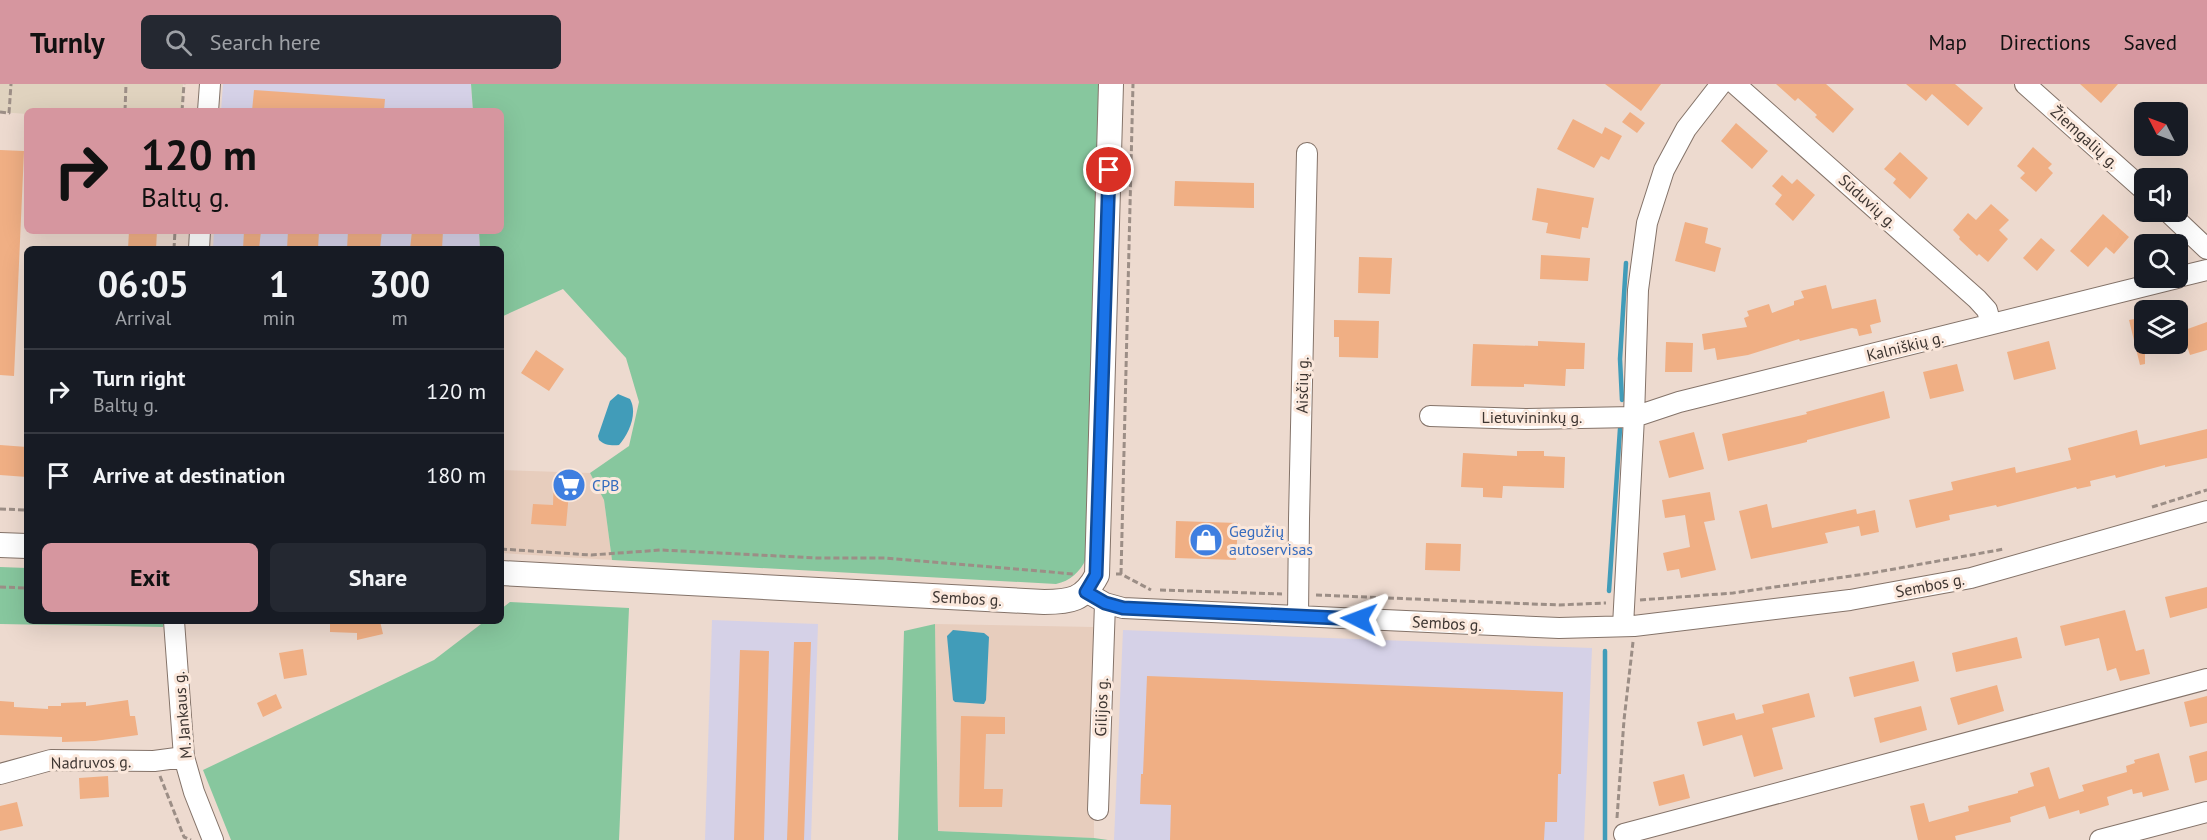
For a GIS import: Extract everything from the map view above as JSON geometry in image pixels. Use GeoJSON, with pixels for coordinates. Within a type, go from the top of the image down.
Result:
{"type":"FeatureCollection","features":[{"type":"Feature","properties":{"kind":"main road"},"geometry":{"type":"LineString","coordinates":[[1096,590],[1111,84]]}},
{"type":"Feature","properties":{"kind":"main road"},"geometry":{"type":"LineString","coordinates":[[0,545],[24,546]]}},
{"type":"Feature","properties":{"kind":"main road","name":"Sembos g."},"geometry":{"type":"LineString","coordinates":[[504,573],[1044,602],[1072,599],[1096,590]]}},
{"type":"Feature","properties":{"kind":"street"},"geometry":{"type":"LineString","coordinates":[[208,108],[210,84]]}},
{"type":"Feature","properties":{"kind":"street"},"geometry":{"type":"LineString","coordinates":[[1629,626],[1623,602],[1634,417],[1638,290],[1647,223],[1664,170],[1680,139],[1721,84]]}},
{"type":"Feature","properties":{"kind":"street","name":"Sūduvių g."},"geometry":{"type":"LineString","coordinates":[[1736,84],[1977,299],[1987,310],[1991,324]]}},
{"type":"Feature","properties":{"kind":"street","name":"Žiemgalių g."},"geometry":{"type":"LineString","coordinates":[[2025,84],[2134,181]]}},
{"type":"Feature","properties":{"kind":"street","name":"Aisčių g."},"geometry":{"type":"LineString","coordinates":[[1298,616],[1308,153]]}},
{"type":"Feature","properties":{"kind":"street"},"geometry":{"type":"LineString","coordinates":[[2179,222],[2207,249]]}},
{"type":"Feature","properties":{"kind":"street","name":"Kalniškių g."},"geometry":{"type":"LineString","coordinates":[[2188,274],[2207,270]]}},
{"type":"Feature","properties":{"kind":"street","name":"Kalniškių g."},"geometry":{"type":"LineString","coordinates":[[1634,417],[1678,402],[2134,288]]}},
{"type":"Feature","properties":{"kind":"street","name":"Lietuvininkų g."},"geometry":{"type":"LineString","coordinates":[[1431,416],[1527,419],[1634,417]]}},
{"type":"Feature","properties":{"kind":"street","name":"Sembos g."},"geometry":{"type":"LineString","coordinates":[[1096,590],[1123,608],[1558,628],[1629,626],[1850,600],[1971,578],[2207,511]]}},
{"type":"Feature","properties":{"kind":"street","name":"Gilijos g."},"geometry":{"type":"LineString","coordinates":[[1096,590],[1098,810]]}},
{"type":"Feature","properties":{"kind":"street","name":"M. Jankaus g."},"geometry":{"type":"LineString","coordinates":[[174,624],[184,757],[194,792],[213,840]]}},
{"type":"Feature","properties":{"kind":"street"},"geometry":{"type":"LineString","coordinates":[[1624,834],[2207,679]]}},
{"type":"Feature","properties":{"kind":"street","name":"Nadruvos g."},"geometry":{"type":"LineString","coordinates":[[0,774],[51,760],[154,761],[184,757]]}},
{"type":"Feature","properties":{"kind":"street"},"geometry":{"type":"LineString","coordinates":[[2100,840],[2207,812]]}},
{"type":"Feature","properties":{"kind":"path"},"geometry":{"type":"LineString","coordinates":[[0,112],[9,113],[11,84]]}},
{"type":"Feature","properties":{"kind":"path"},"geometry":{"type":"LineString","coordinates":[[125,108],[126,84]]}},
{"type":"Feature","properties":{"kind":"path"},"geometry":{"type":"LineString","coordinates":[[182,108],[184,84]]}},
{"type":"Feature","properties":{"kind":"path"},"geometry":{"type":"LineString","coordinates":[[1121,574],[1133,84]]}},
{"type":"Feature","properties":{"kind":"path"},"geometry":{"type":"LineString","coordinates":[[2152,507],[2207,490]]}},
{"type":"Feature","properties":{"kind":"path"},"geometry":{"type":"LineString","coordinates":[[0,509],[24,510]]}},
{"type":"Feature","properties":{"kind":"path"},"geometry":{"type":"LineString","coordinates":[[1121,574],[1150,590],[1559,605],[1623,602],[1768,588],[1872,573],[2008,548]]}},
{"type":"Feature","properties":{"kind":"path"},"geometry":{"type":"LineString","coordinates":[[504,549],[591,555],[662,550],[954,562],[1046,572],[1096,590],[1121,574]]}},
{"type":"Feature","properties":{"kind":"path"},"geometry":{"type":"LineString","coordinates":[[0,587],[24,588]]}},
{"type":"Feature","properties":{"kind":"path"},"geometry":{"type":"LineString","coordinates":[[1624,834],[1617,826],[1617,801],[1629,626]]}},
{"type":"Feature","properties":{"kind":"path"},"geometry":{"type":"LineString","coordinates":[[154,761],[184,837],[191,840]]}},
{"type":"Feature","properties":{"kind":"shaded area"},"geometry":{"type":"Polygon","coordinates":[[[0,84],[183,84],[182,108],[24,108],[24,114],[0,112],[0,84]]]}},
{"type":"Feature","properties":{"kind":"shaded area"},"geometry":{"type":"Polygon","coordinates":[[[223,84],[471,84],[473,108],[221,108],[223,84]]]}},
{"type":"Feature","properties":{"kind":"shaded area"},"geometry":{"type":"Polygon","coordinates":[[[214,234],[479,234],[480,246],[213,246],[214,234]]]}},
{"type":"Feature","properties":{"kind":"shaded area"},"geometry":{"type":"Polygon","coordinates":[[[504,470],[590,473],[604,500],[612,560],[504,553],[504,470]]]}},
{"type":"Feature","properties":{"kind":"shaded area"},"geometry":{"type":"Polygon","coordinates":[[[712,620],[818,624],[811,840],[705,840],[712,620]]]}},
{"type":"Feature","properties":{"kind":"shaded area"},"geometry":{"type":"Polygon","coordinates":[[[935,624],[1093,627],[1094,838],[938,831],[935,624]]]}},
{"type":"Feature","properties":{"kind":"shaded area"},"geometry":{"type":"Polygon","coordinates":[[[1123,630],[1592,648],[1584,840],[1114,840],[1123,630]]]}},
{"type":"Feature","properties":{"kind":"green space"},"geometry":{"type":"Polygon","coordinates":[[[471,84],[1100,84],[1086,559],[1081,568],[1070,578],[1056,584],[612,560],[604,500],[590,473],[629,446],[639,402],[626,358],[563,289],[504,316],[504,246],[480,246],[479,234],[504,234],[504,108],[473,108],[471,84]]]}},
{"type":"Feature","properties":{"kind":"green space"},"geometry":{"type":"Polygon","coordinates":[[[0,567],[24,568],[24,624],[164,624],[163,627],[0,624],[0,567]]]}},
{"type":"Feature","properties":{"kind":"green space"},"geometry":{"type":"Polygon","coordinates":[[[510,602],[629,608],[619,840],[231,840],[203,770],[434,660],[481,624],[504,624],[504,607],[510,602]]]}},
{"type":"Feature","properties":{"kind":"green space"},"geometry":{"type":"Polygon","coordinates":[[[935,624],[938,831],[1108,840],[898,840],[904,631],[935,624]]]}},
{"type":"Feature","properties":{"kind":"water"},"geometry":{"type":"Polygon","coordinates":[[[618,394],[630,399],[633,417],[619,445],[608,445],[599,440],[598,436],[610,401],[618,394]]]}},
{"type":"Feature","properties":{"kind":"water"},"geometry":{"type":"Polygon","coordinates":[[[953,630],[984,633],[989,637],[984,704],[953,700],[947,636],[953,630]]]}},
{"type":"Feature","properties":{"kind":"building"},"geometry":{"type":"Polygon","coordinates":[[[1605,84],[1661,84],[1641,111],[1605,84]]]}},
{"type":"Feature","properties":{"kind":"building"},"geometry":{"type":"Polygon","coordinates":[[[1776,84],[1826,84],[1854,109],[1833,133],[1798,98],[1795,101],[1776,84]]]}},
{"type":"Feature","properties":{"kind":"building"},"geometry":{"type":"Polygon","coordinates":[[[1906,84],[1955,84],[1983,108],[1968,126],[1932,94],[1926,101],[1906,84]]]}},
{"type":"Feature","properties":{"kind":"building"},"geometry":{"type":"Polygon","coordinates":[[[2080,84],[2118,84],[2101,103],[2080,84]]]}},
{"type":"Feature","properties":{"kind":"building"},"geometry":{"type":"Polygon","coordinates":[[[254,90],[385,99],[384,108],[252,108],[254,90]]]}},
{"type":"Feature","properties":{"kind":"building"},"geometry":{"type":"Polygon","coordinates":[[[1630,112],[1645,123],[1637,133],[1622,122],[1630,112]]]}},
{"type":"Feature","properties":{"kind":"building"},"geometry":{"type":"Polygon","coordinates":[[[1573,119],[1602,134],[1605,127],[1622,136],[1609,160],[1601,156],[1594,168],[1557,149],[1573,119]]]}},
{"type":"Feature","properties":{"kind":"building"},"geometry":{"type":"Polygon","coordinates":[[[1736,123],[1768,151],[1752,169],[1721,141],[1736,123]]]}},
{"type":"Feature","properties":{"kind":"building"},"geometry":{"type":"Polygon","coordinates":[[[2033,147],[2052,164],[2048,168],[2053,173],[2036,192],[2020,178],[2025,173],[2017,166],[2033,147]]]}},
{"type":"Feature","properties":{"kind":"building"},"geometry":{"type":"Polygon","coordinates":[[[0,150],[24,151],[14,376],[0,375],[0,150]]]}},
{"type":"Feature","properties":{"kind":"building"},"geometry":{"type":"Polygon","coordinates":[[[1900,152],[1928,178],[1910,199],[1893,183],[1896,179],[1884,169],[1900,152]]]}},
{"type":"Feature","properties":{"kind":"building"},"geometry":{"type":"Polygon","coordinates":[[[1782,175],[1792,184],[1797,179],[1815,195],[1793,221],[1775,204],[1782,195],[1772,186],[1782,175]]]}},
{"type":"Feature","properties":{"kind":"building"},"geometry":{"type":"Polygon","coordinates":[[[1175,181],[1254,183],[1254,208],[1174,206],[1175,181]]]}},
{"type":"Feature","properties":{"kind":"building"},"geometry":{"type":"Polygon","coordinates":[[[1537,188],[1594,198],[1588,228],[1582,227],[1580,239],[1546,233],[1548,223],[1532,220],[1537,188]]]}},
{"type":"Feature","properties":{"kind":"building"},"geometry":{"type":"Polygon","coordinates":[[[1991,204],[2009,220],[1999,230],[2008,239],[1988,262],[1979,254],[1977,256],[1953,230],[1968,213],[1976,220],[1991,204]]]}},
{"type":"Feature","properties":{"kind":"building"},"geometry":{"type":"Polygon","coordinates":[[[2103,214],[2129,237],[2114,254],[2106,247],[2088,267],[2070,251],[2103,214]]]}},
{"type":"Feature","properties":{"kind":"building"},"geometry":{"type":"Polygon","coordinates":[[[1685,222],[1708,228],[1705,243],[1721,248],[1715,272],[1675,261],[1685,222]]]}},
{"type":"Feature","properties":{"kind":"building"},"geometry":{"type":"Polygon","coordinates":[[[129,234],[157,234],[156,246],[128,246],[129,234]]]}},
{"type":"Feature","properties":{"kind":"building"},"geometry":{"type":"Polygon","coordinates":[[[244,234],[261,234],[259,246],[243,246],[244,234]]]}},
{"type":"Feature","properties":{"kind":"building"},"geometry":{"type":"Polygon","coordinates":[[[288,234],[319,234],[318,246],[287,246],[288,234]]]}},
{"type":"Feature","properties":{"kind":"building"},"geometry":{"type":"Polygon","coordinates":[[[348,234],[382,234],[380,246],[347,246],[348,234]]]}},
{"type":"Feature","properties":{"kind":"building"},"geometry":{"type":"Polygon","coordinates":[[[412,234],[443,234],[442,246],[410,246],[412,234]]]}},
{"type":"Feature","properties":{"kind":"building"},"geometry":{"type":"Polygon","coordinates":[[[2041,238],[2055,250],[2037,271],[2023,258],[2041,238]]]}},
{"type":"Feature","properties":{"kind":"building"},"geometry":{"type":"Polygon","coordinates":[[[1541,255],[1590,258],[1588,281],[1540,279],[1541,255]]]}},
{"type":"Feature","properties":{"kind":"building"},"geometry":{"type":"Polygon","coordinates":[[[1359,257],[1392,258],[1390,294],[1358,293],[1359,257]]]}},
{"type":"Feature","properties":{"kind":"building"},"geometry":{"type":"Polygon","coordinates":[[[1826,285],[1832,309],[1876,299],[1881,322],[1870,325],[1872,333],[1859,336],[1857,329],[1852,328],[1800,341],[1799,339],[1748,355],[1717,360],[1715,348],[1704,350],[1702,334],[1747,327],[1744,318],[1749,316],[1747,311],[1769,304],[1772,313],[1794,305],[1794,301],[1804,298],[1801,291],[1826,285]]]}},
{"type":"Feature","properties":{"kind":"building"},"geometry":{"type":"Polygon","coordinates":[[[2134,319],[2134,340],[2129,320],[2134,319]]]}},
{"type":"Feature","properties":{"kind":"building"},"geometry":{"type":"Polygon","coordinates":[[[1334,320],[1379,321],[1378,358],[1339,357],[1339,337],[1334,337],[1334,320]]]}},
{"type":"Feature","properties":{"kind":"building"},"geometry":{"type":"Polygon","coordinates":[[[2207,322],[2207,350],[2190,355],[2188,329],[2207,322]]]}},
{"type":"Feature","properties":{"kind":"building"},"geometry":{"type":"Polygon","coordinates":[[[1538,341],[1585,343],[1584,369],[1566,369],[1565,386],[1524,384],[1524,387],[1471,386],[1473,344],[1538,346],[1538,341]]]}},
{"type":"Feature","properties":{"kind":"building"},"geometry":{"type":"Polygon","coordinates":[[[2049,341],[2056,369],[2014,380],[2007,352],[2049,341]]]}},
{"type":"Feature","properties":{"kind":"building"},"geometry":{"type":"Polygon","coordinates":[[[1666,342],[1693,343],[1692,372],[1665,372],[1666,342]]]}},
{"type":"Feature","properties":{"kind":"building"},"geometry":{"type":"Polygon","coordinates":[[[536,350],[564,369],[549,391],[521,373],[536,350]]]}},
{"type":"Feature","properties":{"kind":"building"},"geometry":{"type":"Polygon","coordinates":[[[2137,354],[2145,354],[2145,364],[2140,365],[2137,354]]]}},
{"type":"Feature","properties":{"kind":"building"},"geometry":{"type":"Polygon","coordinates":[[[1957,364],[1964,391],[1930,399],[1923,372],[1957,364]]]}},
{"type":"Feature","properties":{"kind":"building"},"geometry":{"type":"Polygon","coordinates":[[[1884,391],[1890,418],[1807,440],[1807,442],[1728,461],[1722,434],[1807,414],[1806,412],[1884,391]]]}},
{"type":"Feature","properties":{"kind":"building"},"geometry":{"type":"Polygon","coordinates":[[[2207,429],[2207,458],[2165,467],[2165,465],[2116,478],[2115,475],[2090,481],[2091,486],[2077,489],[2076,487],[1997,507],[1996,505],[1949,515],[1950,520],[1916,528],[1909,500],[1953,490],[1951,482],[2015,467],[2016,473],[2071,460],[2068,448],[2137,430],[2140,445],[2207,429]]]}},
{"type":"Feature","properties":{"kind":"building"},"geometry":{"type":"Polygon","coordinates":[[[1694,432],[1704,469],[1669,478],[1659,441],[1694,432]]]}},
{"type":"Feature","properties":{"kind":"building"},"geometry":{"type":"Polygon","coordinates":[[[0,445],[24,447],[24,477],[0,475],[0,445]]]}},
{"type":"Feature","properties":{"kind":"building"},"geometry":{"type":"Polygon","coordinates":[[[1517,451],[1544,451],[1544,456],[1565,457],[1564,488],[1503,486],[1502,498],[1483,497],[1483,488],[1461,487],[1463,453],[1517,456],[1517,451]]]}},
{"type":"Feature","properties":{"kind":"building"},"geometry":{"type":"Polygon","coordinates":[[[554,477],[584,479],[583,494],[569,493],[566,526],[531,524],[533,504],[553,505],[554,477]]]}},
{"type":"Feature","properties":{"kind":"building"},"geometry":{"type":"Polygon","coordinates":[[[1710,492],[1715,520],[1704,522],[1716,570],[1681,578],[1679,569],[1667,571],[1663,553],[1690,547],[1685,515],[1665,518],[1662,500],[1710,492]]]}},
{"type":"Feature","properties":{"kind":"building"},"geometry":{"type":"Polygon","coordinates":[[[1767,504],[1772,528],[1856,509],[1857,514],[1875,510],[1879,532],[1861,536],[1859,526],[1825,533],[1828,543],[1751,559],[1739,511],[1767,504]]]}},
{"type":"Feature","properties":{"kind":"building","name":"Gegužių autoservisas"},"geometry":{"type":"Polygon","coordinates":[[[1176,521],[1238,523],[1236,560],[1175,558],[1176,521]]]}},
{"type":"Feature","properties":{"kind":"building"},"geometry":{"type":"Polygon","coordinates":[[[1426,543],[1461,544],[1460,571],[1425,570],[1426,543]]]}},
{"type":"Feature","properties":{"kind":"building"},"geometry":{"type":"Polygon","coordinates":[[[2207,587],[2207,608],[2170,618],[2165,597],[2207,587]]]}},
{"type":"Feature","properties":{"kind":"building"},"geometry":{"type":"Polygon","coordinates":[[[2125,610],[2136,651],[2144,649],[2150,674],[2120,681],[2116,668],[2107,671],[2099,638],[2065,646],[2060,626],[2125,610]]]}},
{"type":"Feature","properties":{"kind":"building"},"geometry":{"type":"Polygon","coordinates":[[[330,624],[381,624],[383,634],[357,640],[357,633],[330,632],[330,624]]]}},
{"type":"Feature","properties":{"kind":"building"},"geometry":{"type":"Polygon","coordinates":[[[2017,637],[2022,658],[1956,672],[1952,653],[2017,637]]]}},
{"type":"Feature","properties":{"kind":"building"},"geometry":{"type":"Polygon","coordinates":[[[794,642],[811,642],[804,840],[787,840],[794,642]]]}},
{"type":"Feature","properties":{"kind":"building"},"geometry":{"type":"Polygon","coordinates":[[[303,649],[307,675],[284,679],[279,653],[303,649]]]}},
{"type":"Feature","properties":{"kind":"building"},"geometry":{"type":"Polygon","coordinates":[[[740,650],[769,651],[764,840],[734,840],[740,650]]]}},
{"type":"Feature","properties":{"kind":"building"},"geometry":{"type":"Polygon","coordinates":[[[1914,661],[1919,681],[1854,697],[1849,677],[1914,661]]]}},
{"type":"Feature","properties":{"kind":"building"},"geometry":{"type":"Polygon","coordinates":[[[1147,676],[1563,692],[1557,822],[1545,822],[1544,840],[1170,840],[1171,805],[1140,804],[1147,676]]]}},
{"type":"Feature","properties":{"kind":"building"},"geometry":{"type":"Polygon","coordinates":[[[1997,685],[2004,711],[1958,725],[1950,698],[1997,685]]]}},
{"type":"Feature","properties":{"kind":"building"},"geometry":{"type":"Polygon","coordinates":[[[1809,693],[1815,717],[1772,728],[1783,769],[1754,777],[1742,735],[1703,746],[1697,722],[1734,713],[1736,720],[1764,713],[1762,705],[1809,693]]]}},
{"type":"Feature","properties":{"kind":"building"},"geometry":{"type":"Polygon","coordinates":[[[276,694],[282,708],[263,717],[257,703],[276,694]]]}},
{"type":"Feature","properties":{"kind":"building"},"geometry":{"type":"Polygon","coordinates":[[[2207,696],[2207,723],[2190,727],[2184,702],[2207,696]]]}},
{"type":"Feature","properties":{"kind":"building"},"geometry":{"type":"Polygon","coordinates":[[[128,700],[130,716],[135,716],[138,735],[95,741],[62,742],[62,737],[0,735],[0,701],[14,702],[14,707],[48,709],[48,706],[61,706],[61,703],[86,702],[86,706],[128,700]]]}},
{"type":"Feature","properties":{"kind":"building"},"geometry":{"type":"Polygon","coordinates":[[[1921,706],[1927,730],[1880,743],[1874,718],[1921,706]]]}},
{"type":"Feature","properties":{"kind":"building"},"geometry":{"type":"Polygon","coordinates":[[[961,716],[1005,717],[1005,734],[986,734],[984,789],[1003,789],[1002,807],[959,807],[961,716]]]}},
{"type":"Feature","properties":{"kind":"building"},"geometry":{"type":"Polygon","coordinates":[[[2207,751],[2207,780],[2195,783],[2189,756],[2207,751]]]}},
{"type":"Feature","properties":{"kind":"building"},"geometry":{"type":"Polygon","coordinates":[[[2159,753],[2169,790],[2143,797],[2142,792],[2133,794],[2132,789],[2107,797],[2109,805],[2080,814],[2079,810],[2049,819],[2045,806],[2010,817],[2011,822],[1955,836],[1956,840],[1918,840],[1910,806],[1924,803],[1929,822],[1969,811],[1968,806],[2018,793],[2018,791],[2034,786],[2030,773],[2049,767],[2059,799],[2084,791],[2082,785],[2127,772],[2126,766],[2135,763],[2134,760],[2159,753]]]}},
{"type":"Feature","properties":{"kind":"building"},"geometry":{"type":"Polygon","coordinates":[[[1684,774],[1690,798],[1659,806],[1653,782],[1684,774]]]}},
{"type":"Feature","properties":{"kind":"building"},"geometry":{"type":"Polygon","coordinates":[[[108,776],[109,797],[80,799],[79,778],[108,776]]]}},
{"type":"Feature","properties":{"kind":"building"},"geometry":{"type":"Polygon","coordinates":[[[17,802],[23,826],[0,831],[0,806],[17,802]]]}},
{"type":"Feature","properties":{"kind":"waterway"},"geometry":{"type":"LineString","coordinates":[[1622,400],[1620,359],[1626,263]]}},
{"type":"Feature","properties":{"kind":"waterway"},"geometry":{"type":"LineString","coordinates":[[1609,591],[1620,429]]}},
{"type":"Feature","properties":{"kind":"waterway"},"geometry":{"type":"LineString","coordinates":[[1605,651],[1605,840]]}},
{"type":"Feature","properties":{"kind":"place","name":"CPB"},"geometry":{"type":"Point","coordinates":[569,485]}},
{"type":"Feature","properties":{"kind":"place","name":"Gegužių autoservisas"},"geometry":{"type":"Point","coordinates":[1206,540]}},
{"type":"Feature","properties":{"kind":"route"},"geometry":{"type":"LineString","coordinates":[[1109,170],[1096,575],[1086,592],[1105,603],[1123,608],[1359,619]]}}]}
